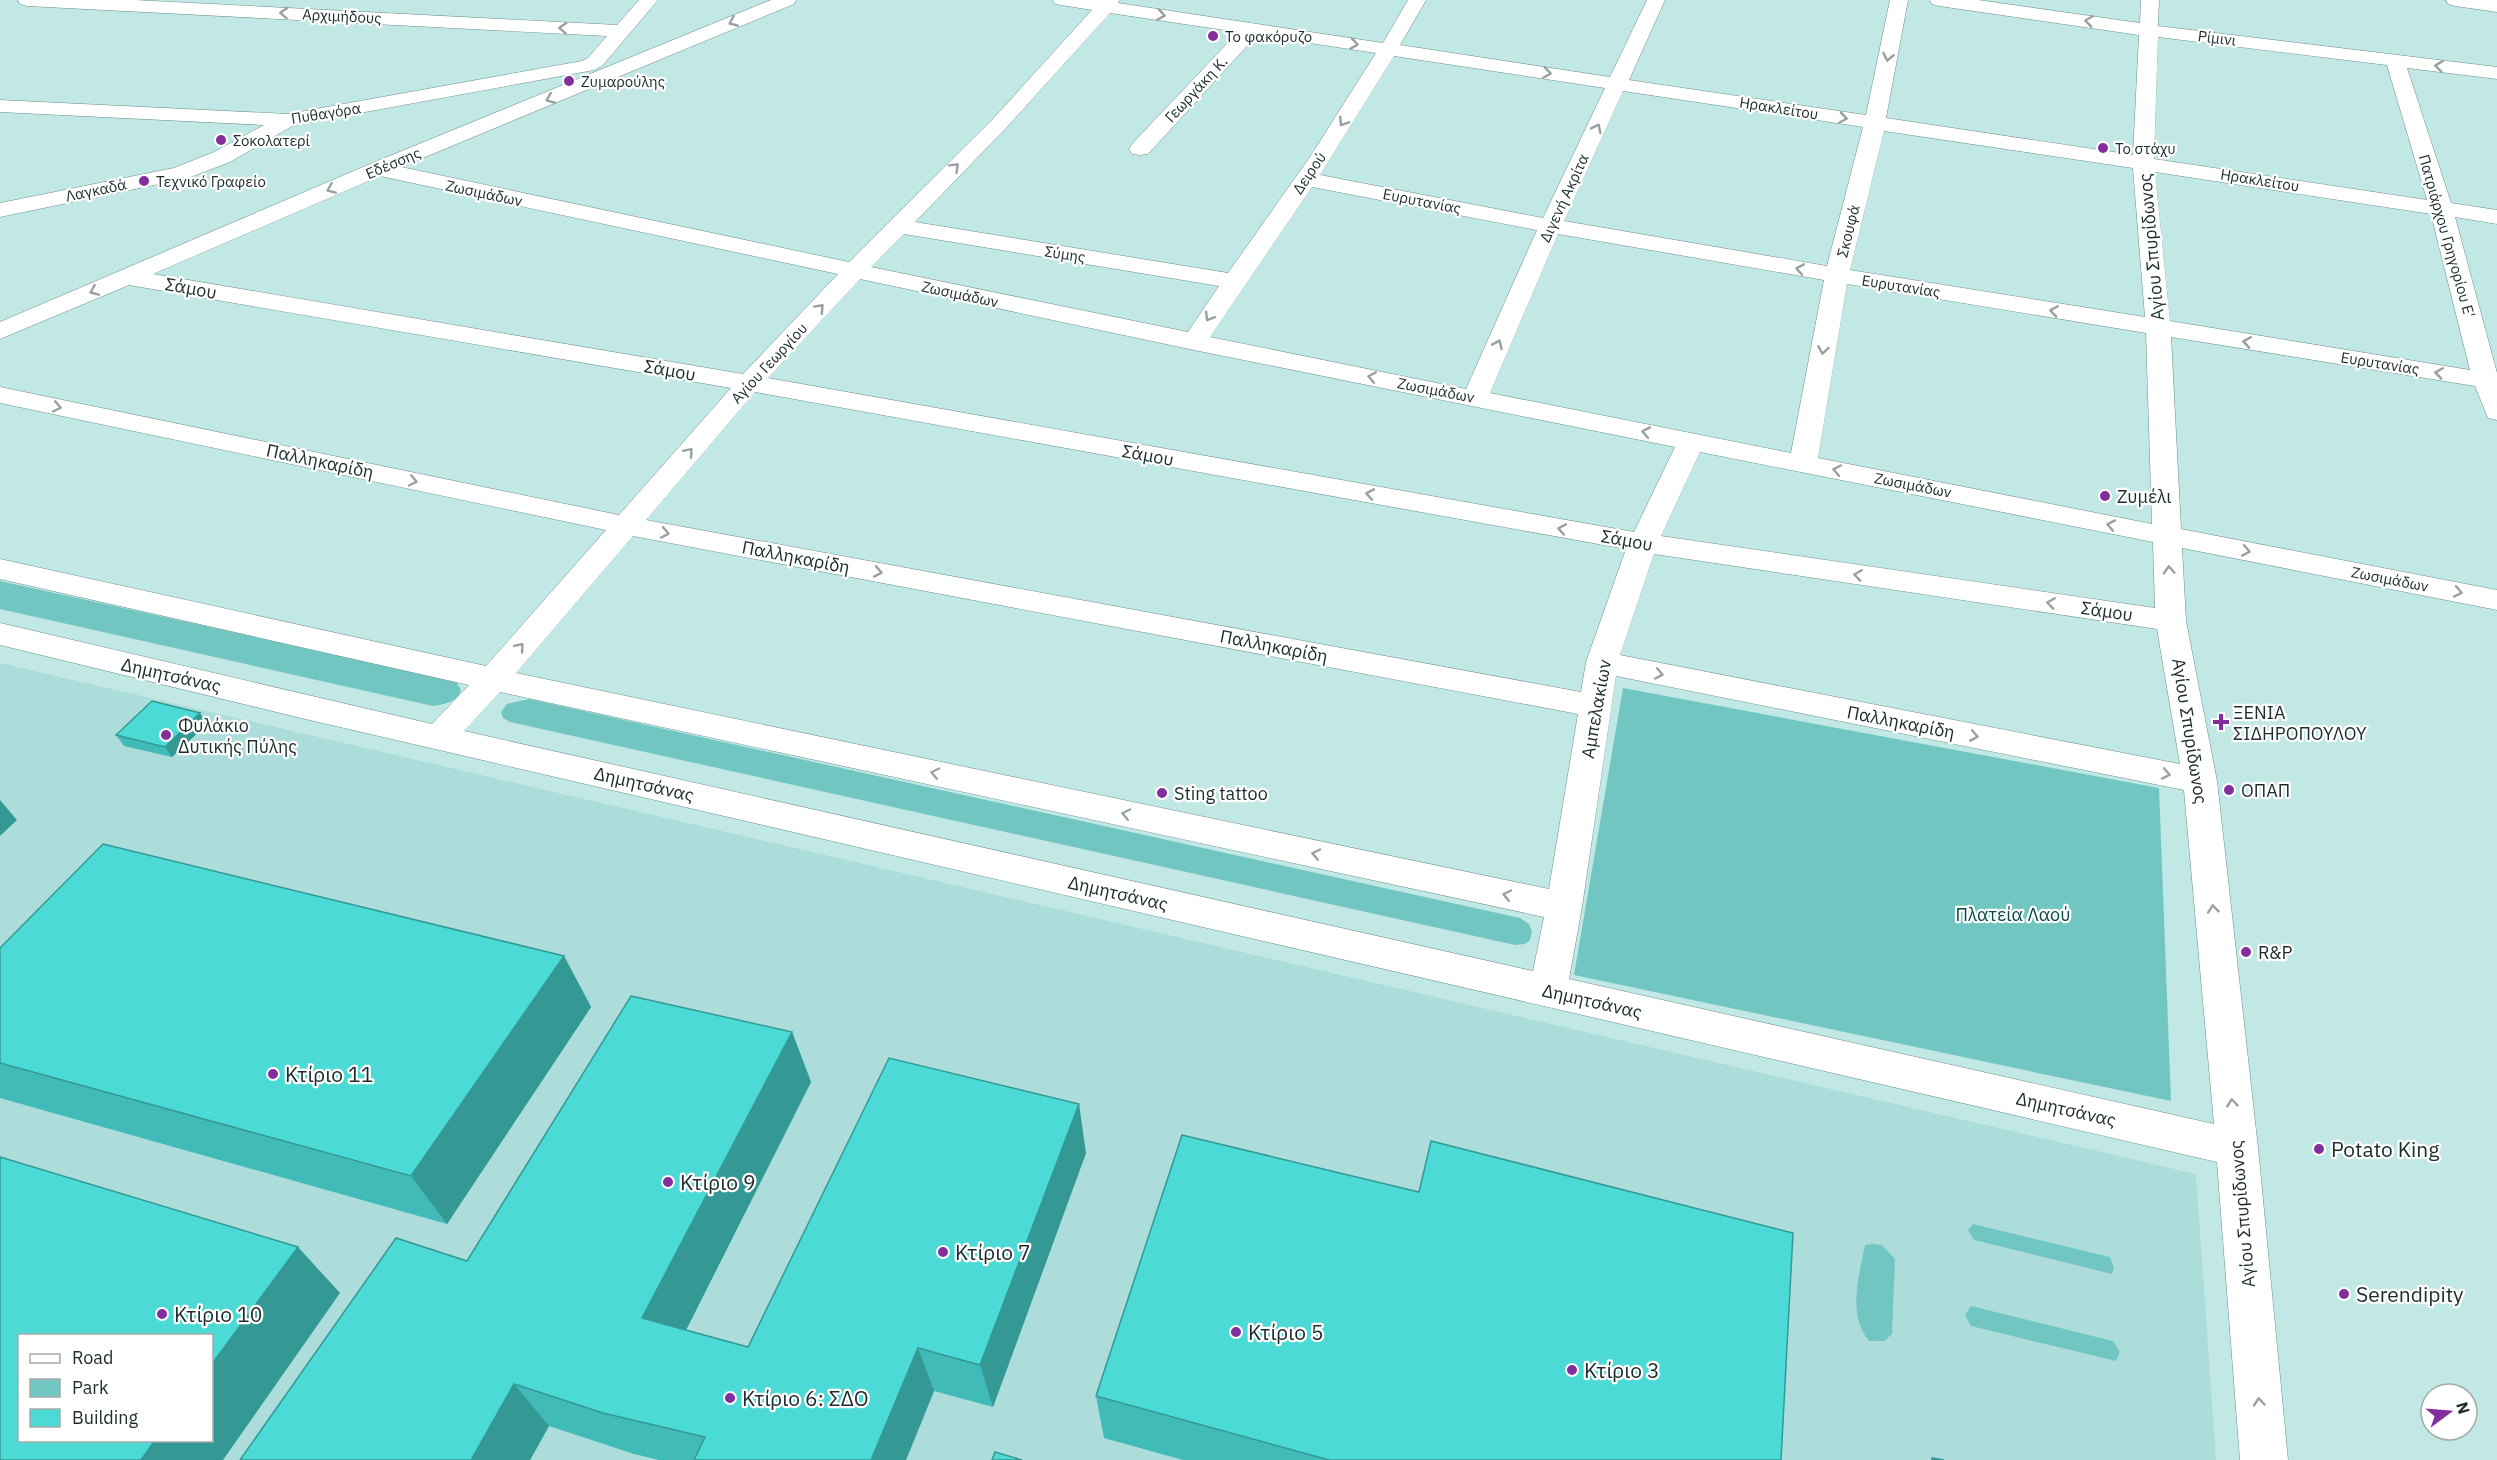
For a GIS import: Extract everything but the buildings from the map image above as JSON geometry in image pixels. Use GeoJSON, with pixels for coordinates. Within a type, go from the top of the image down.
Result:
{"type":"FeatureCollection","features":[{"type":"Feature","properties":{"kind":"street","name":"Αρχιμήδους"},"geometry":{"type":"LineString","coordinates":[[27,0],[621,31]]}},
{"type":"Feature","properties":{"kind":"street"},"geometry":{"type":"LineString","coordinates":[[600,69],[621,31],[649,0]]}},
{"type":"Feature","properties":{"kind":"street","name":"Εδέσσης"},"geometry":{"type":"LineString","coordinates":[[0,331],[378,170],[600,69],[787,0]]}},
{"type":"Feature","properties":{"kind":"street","name":"Ηρακλείτου"},"geometry":{"type":"LineString","coordinates":[[1062,0],[1108,3],[1252,29],[2497,217]]}},
{"type":"Feature","properties":{"kind":"street","name":"Δειρού"},"geometry":{"type":"LineString","coordinates":[[1194,342],[1232,281],[1306,179],[1389,50],[1417,0]]}},
{"type":"Feature","properties":{"kind":"street","name":"Διγενή Ακρίτα"},"geometry":{"type":"LineString","coordinates":[[1474,398],[1550,226],[1656,0]]}},
{"type":"Feature","properties":{"kind":"street","name":"Σκουφά"},"geometry":{"type":"LineString","coordinates":[[1803,463],[1837,275],[1875,123],[1899,0]]}},
{"type":"Feature","properties":{"kind":"street","name":"Ρίμινι"},"geometry":{"type":"LineString","coordinates":[[1938,0],[2148,15],[2395,60],[2497,73]]}},
{"type":"Feature","properties":{"kind":"street"},"geometry":{"type":"LineString","coordinates":[[2455,0],[2497,6]]}},
{"type":"Feature","properties":{"kind":"street","name":"Αγίου Γεωργίου"},"geometry":{"type":"LineString","coordinates":[[439,737],[493,679],[749,383],[853,272],[999,124],[1108,3]]}},
{"type":"Feature","properties":{"kind":"street","name":"Αγίου Σπυρίδωνος"},"geometry":{"type":"LineString","coordinates":[[2148,15],[2143,162],[2158,328],[2171,621],[2200,781],[2237,1148],[2264,1460]]}},
{"type":"Feature","properties":{"kind":"street","name":"Γεωργάκη Κ."},"geometry":{"type":"LineString","coordinates":[[1140,149],[1252,29]]}},
{"type":"Feature","properties":{"kind":"street","name":"Πατριάρχου Γρηγορίου Ε'"},"geometry":{"type":"LineString","coordinates":[[2395,60],[2492,381],[2497,412]]}},
{"type":"Feature","properties":{"kind":"street","name":"Πυθαγόρα"},"geometry":{"type":"LineString","coordinates":[[0,106],[288,120],[576,69],[600,69]]}},
{"type":"Feature","properties":{"kind":"street","name":"Λαγκαδά"},"geometry":{"type":"LineString","coordinates":[[0,210],[180,173],[204,165],[288,120]]}},
{"type":"Feature","properties":{"kind":"street","name":"Ζωσιμάδων"},"geometry":{"type":"LineString","coordinates":[[378,170],[853,272],[1194,342],[2497,600]]}},
{"type":"Feature","properties":{"kind":"street","name":"Ευρυτανίας"},"geometry":{"type":"LineString","coordinates":[[1306,179],[1550,226],[1837,275],[2492,381]]}},
{"type":"Feature","properties":{"kind":"street","name":"Σύμης"},"geometry":{"type":"LineString","coordinates":[[898,226],[1232,281]]}},
{"type":"Feature","properties":{"kind":"street","name":"Σάμου"},"geometry":{"type":"LineString","coordinates":[[127,277],[749,383],[1644,543],[2171,621]]}},
{"type":"Feature","properties":{"kind":"street","name":"Παλληκαρίδη"},"geometry":{"type":"LineString","coordinates":[[0,395],[625,525],[1595,706]]}},
{"type":"Feature","properties":{"kind":"street","name":"Αμπελακίων"},"geometry":{"type":"LineString","coordinates":[[1548,991],[1564,907],[1602,662],[1644,543],[1691,441]]}},
{"type":"Feature","properties":{"kind":"street"},"geometry":{"type":"LineString","coordinates":[[0,569],[493,679],[1564,907]]}},
{"type":"Feature","properties":{"kind":"street","name":"Δημητσάνας"},"geometry":{"type":"LineString","coordinates":[[0,634],[439,737],[2237,1148]]}},
{"type":"Feature","properties":{"kind":"street","name":"Παλληκαρίδη"},"geometry":{"type":"LineString","coordinates":[[1602,662],[2200,781]]}},
{"type":"Feature","properties":{"kind":"shaded area"},"geometry":{"type":"Polygon","coordinates":[[[0,663],[2196,1174],[2216,1460],[0,1460],[0,663]]]}},
{"type":"Feature","properties":{"kind":"green space"},"geometry":{"type":"Polygon","coordinates":[[[0,581],[456,681],[461,690],[453,700],[433,706],[0,609],[0,581]]]}},
{"type":"Feature","properties":{"kind":"green space","name":"Πλατεία Λαού"},"geometry":{"type":"Polygon","coordinates":[[[1623,688],[2159,788],[2171,1101],[1574,975],[1623,688]]]}},
{"type":"Feature","properties":{"kind":"green space"},"geometry":{"type":"Polygon","coordinates":[[[529,699],[1520,918],[1529,924],[1532,932],[1530,940],[1525,944],[1515,945],[510,722],[503,718],[501,712],[507,704],[529,699]]]}},
{"type":"Feature","properties":{"kind":"green space"},"geometry":{"type":"Polygon","coordinates":[[[1973,1224],[2110,1257],[2114,1267],[2112,1274],[1974,1240],[1968,1230],[1973,1224]]]}},
{"type":"Feature","properties":{"kind":"green space"},"geometry":{"type":"Polygon","coordinates":[[[1865,1245],[1882,1245],[1895,1259],[1892,1334],[1884,1341],[1869,1341],[1862,1330],[1856,1307],[1865,1245]]]}},
{"type":"Feature","properties":{"kind":"green space"},"geometry":{"type":"Polygon","coordinates":[[[1971,1306],[2113,1341],[2120,1352],[2116,1361],[1971,1326],[1965,1315],[1971,1306]]]}},
{"type":"Feature","properties":{"kind":"place","name":"Το φακόρυζο"},"geometry":{"type":"Point","coordinates":[1213,36]}},
{"type":"Feature","properties":{"kind":"place","name":"Ζυμαρούλης"},"geometry":{"type":"Point","coordinates":[569,81]}},
{"type":"Feature","properties":{"kind":"place","name":"Σοκολατερί"},"geometry":{"type":"Point","coordinates":[221,140]}},
{"type":"Feature","properties":{"kind":"place","name":"Το στάχυ"},"geometry":{"type":"Point","coordinates":[2103,148]}},
{"type":"Feature","properties":{"kind":"place","name":"Τεχνικό Γραφείο"},"geometry":{"type":"Point","coordinates":[144,181]}},
{"type":"Feature","properties":{"kind":"place","name":"Ζυμέλι"},"geometry":{"type":"Point","coordinates":[2105,496]}},
{"type":"Feature","properties":{"kind":"place","name":"ΞΕΝΙΑ ΣΙΔΗΡΟΠΟΥΛΟΥ"},"geometry":{"type":"Point","coordinates":[2221,722]}},
{"type":"Feature","properties":{"kind":"place","name":"Φυλάκιο Δυτικής Πύλης"},"geometry":{"type":"Point","coordinates":[166,735]}},
{"type":"Feature","properties":{"kind":"place","name":"ΟΠΑΠ"},"geometry":{"type":"Point","coordinates":[2229,790]}},
{"type":"Feature","properties":{"kind":"place","name":"Sting tattoo"},"geometry":{"type":"Point","coordinates":[1162,793]}},
{"type":"Feature","properties":{"kind":"place","name":"R&P"},"geometry":{"type":"Point","coordinates":[2246,952]}},
{"type":"Feature","properties":{"kind":"place","name":"Κτίριο 11"},"geometry":{"type":"Point","coordinates":[273,1074]}},
{"type":"Feature","properties":{"kind":"place","name":"Potato King"},"geometry":{"type":"Point","coordinates":[2319,1149]}},
{"type":"Feature","properties":{"kind":"place","name":"Κτίριο 9"},"geometry":{"type":"Point","coordinates":[668,1182]}},
{"type":"Feature","properties":{"kind":"place","name":"Κτίριο 7"},"geometry":{"type":"Point","coordinates":[943,1252]}},
{"type":"Feature","properties":{"kind":"place","name":"Serendipity"},"geometry":{"type":"Point","coordinates":[2344,1294]}},
{"type":"Feature","properties":{"kind":"place","name":"Κτίριο 10"},"geometry":{"type":"Point","coordinates":[162,1314]}},
{"type":"Feature","properties":{"kind":"place","name":"Κτίριο 5"},"geometry":{"type":"Point","coordinates":[1236,1332]}},
{"type":"Feature","properties":{"kind":"place","name":"Κτίριο 3"},"geometry":{"type":"Point","coordinates":[1572,1370]}},
{"type":"Feature","properties":{"kind":"place","name":"Κτίριο 6: ΣΔΟ"},"geometry":{"type":"Point","coordinates":[730,1398]}}]}
